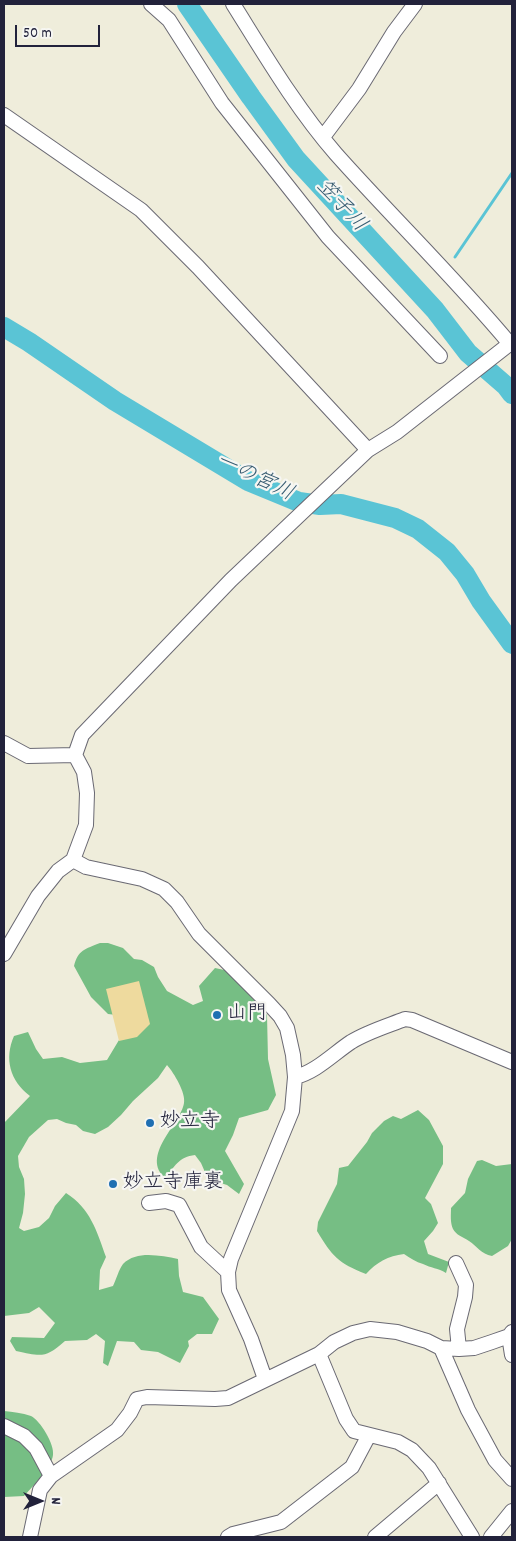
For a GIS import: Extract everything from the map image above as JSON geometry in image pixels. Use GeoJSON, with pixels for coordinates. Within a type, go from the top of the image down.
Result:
{"type":"FeatureCollection","features":[{"type":"Feature","properties":{"kind":"street"},"geometry":{"type":"LineString","coordinates":[[151,4],[169,20],[222,103],[309,214],[328,237],[440,356]]}},
{"type":"Feature","properties":{"kind":"street"},"geometry":{"type":"LineString","coordinates":[[4,954],[38,896],[58,871],[73,860],[86,825],[87,792],[84,772],[75,755],[82,734],[231,580],[368,450],[397,432],[511,343],[335,153],[280,81],[233,4]]}},
{"type":"Feature","properties":{"kind":"street"},"geometry":{"type":"LineString","coordinates":[[323,137],[359,89],[394,32],[415,4]]}},
{"type":"Feature","properties":{"kind":"street"},"geometry":{"type":"LineString","coordinates":[[4,115],[141,210],[198,267],[368,450]]}},
{"type":"Feature","properties":{"kind":"street"},"geometry":{"type":"LineString","coordinates":[[4,743],[28,756],[75,755]]}},
{"type":"Feature","properties":{"kind":"street"},"geometry":{"type":"LineString","coordinates":[[73,860],[86,867],[142,879],[164,889],[177,902],[199,934],[280,1016],[287,1028],[295,1077],[292,1111],[231,1258],[228,1272],[229,1290],[251,1339],[265,1379]]}},
{"type":"Feature","properties":{"kind":"street"},"geometry":{"type":"LineString","coordinates":[[295,1077],[302,1075],[352,1042],[405,1019],[412,1020],[512,1062]]}},
{"type":"Feature","properties":{"kind":"street"},"geometry":{"type":"LineString","coordinates":[[149,1203],[166,1202],[178,1205],[201,1247],[228,1272]]}},
{"type":"Feature","properties":{"kind":"street"},"geometry":{"type":"LineString","coordinates":[[456,1262],[466,1285],[457,1329],[459,1349]]}},
{"type":"Feature","properties":{"kind":"street"},"geometry":{"type":"LineString","coordinates":[[30,1537],[40,1490],[51,1476],[117,1430],[130,1414],[137,1399],[147,1397],[228,1398],[319,1354],[334,1342],[352,1333],[370,1329],[397,1332],[427,1341],[441,1348],[459,1349],[474,1348],[511,1334],[512,1355]]}},
{"type":"Feature","properties":{"kind":"street"},"geometry":{"type":"LineString","coordinates":[[441,1348],[468,1410],[495,1460],[512,1479]]}},
{"type":"Feature","properties":{"kind":"street"},"geometry":{"type":"LineString","coordinates":[[319,1354],[346,1419],[354,1431],[398,1442],[412,1450],[429,1468],[472,1537]]}},
{"type":"Feature","properties":{"kind":"street"},"geometry":{"type":"LineString","coordinates":[[4,1426],[24,1436],[36,1448],[51,1476]]}},
{"type":"Feature","properties":{"kind":"street"},"geometry":{"type":"LineString","coordinates":[[228,1537],[233,1534],[281,1522],[352,1467],[369,1435]]}},
{"type":"Feature","properties":{"kind":"street"},"geometry":{"type":"LineString","coordinates":[[375,1537],[439,1484]]}},
{"type":"Feature","properties":{"kind":"street"},"geometry":{"type":"LineString","coordinates":[[491,1537],[512,1512]]}},
{"type":"Feature","properties":{"kind":"green space"},"geometry":{"type":"Polygon","coordinates":[[[100,943],[108,943],[123,948],[134,959],[142,960],[154,967],[167,991],[193,1005],[203,1001],[199,986],[215,968],[229,971],[267,1015],[268,1059],[276,1095],[268,1110],[239,1118],[225,1151],[244,1184],[239,1194],[227,1185],[208,1179],[195,1155],[181,1160],[174,1166],[166,1179],[159,1170],[157,1160],[159,1150],[184,1103],[181,1089],[167,1065],[158,1078],[108,1127],[95,1134],[83,1131],[76,1125],[57,1119],[48,1120],[29,1137],[18,1156],[19,1167],[24,1179],[25,1194],[19,1228],[24,1231],[39,1227],[49,1218],[55,1206],[66,1193],[74,1199],[92,1221],[106,1257],[100,1270],[99,1290],[113,1286],[123,1264],[135,1257],[149,1255],[178,1259],[179,1276],[183,1292],[203,1297],[219,1319],[212,1334],[197,1334],[188,1341],[189,1346],[180,1363],[158,1352],[141,1350],[134,1342],[117,1341],[108,1366],[103,1363],[105,1341],[96,1334],[87,1340],[65,1341],[52,1351],[42,1355],[16,1351],[10,1341],[12,1337],[44,1338],[55,1323],[39,1307],[29,1313],[4,1316],[4,1123],[30,1096],[18,1084],[11,1069],[9,1053],[11,1045],[14,1036],[28,1032],[43,1059],[62,1057],[80,1063],[107,1060],[125,1030],[125,1016],[108,1014],[91,997],[74,966],[80,953],[100,943]]]}},
{"type":"Feature","properties":{"kind":"green space"},"geometry":{"type":"Polygon","coordinates":[[[418,1110],[429,1120],[443,1146],[443,1164],[425,1198],[431,1204],[438,1223],[424,1241],[428,1254],[449,1262],[446,1273],[418,1262],[404,1254],[383,1260],[366,1274],[342,1262],[332,1253],[317,1231],[318,1222],[337,1184],[339,1168],[348,1166],[372,1133],[384,1121],[393,1116],[401,1119],[418,1110]]]}},
{"type":"Feature","properties":{"kind":"green space"},"geometry":{"type":"Polygon","coordinates":[[[482,1160],[496,1166],[512,1164],[512,1239],[508,1246],[492,1256],[482,1252],[456,1233],[451,1221],[451,1208],[465,1193],[468,1179],[477,1161],[482,1160]]]}},
{"type":"Feature","properties":{"kind":"green space"},"geometry":{"type":"Polygon","coordinates":[[[4,1411],[35,1418],[52,1445],[52,1460],[41,1477],[24,1496],[4,1497],[4,1411]]]}},
{"type":"Feature","properties":{"kind":"sand"},"geometry":{"type":"Polygon","coordinates":[[[139,981],[150,1024],[137,1037],[119,1041],[106,989],[139,981]]]}},
{"type":"Feature","properties":{"kind":"waterway","name":"笠子川"},"geometry":{"type":"LineString","coordinates":[[187,4],[296,159],[435,310],[468,353],[506,386],[512,394]]}},
{"type":"Feature","properties":{"kind":"waterway"},"geometry":{"type":"LineString","coordinates":[[455,257],[512,173]]}},
{"type":"Feature","properties":{"kind":"waterway","name":"一の宮川"},"geometry":{"type":"LineString","coordinates":[[4,327],[115,401],[248,481],[299,502],[320,505],[341,504],[395,518],[418,529],[447,552],[465,574],[481,601],[512,644]]}},
{"type":"Feature","properties":{"kind":"place","name":"山門"},"geometry":{"type":"Point","coordinates":[217,1015]}},
{"type":"Feature","properties":{"kind":"place","name":"妙立寺"},"geometry":{"type":"Point","coordinates":[150,1123]}},
{"type":"Feature","properties":{"kind":"place","name":"妙立寺庫裏"},"geometry":{"type":"Point","coordinates":[113,1184]}}]}
